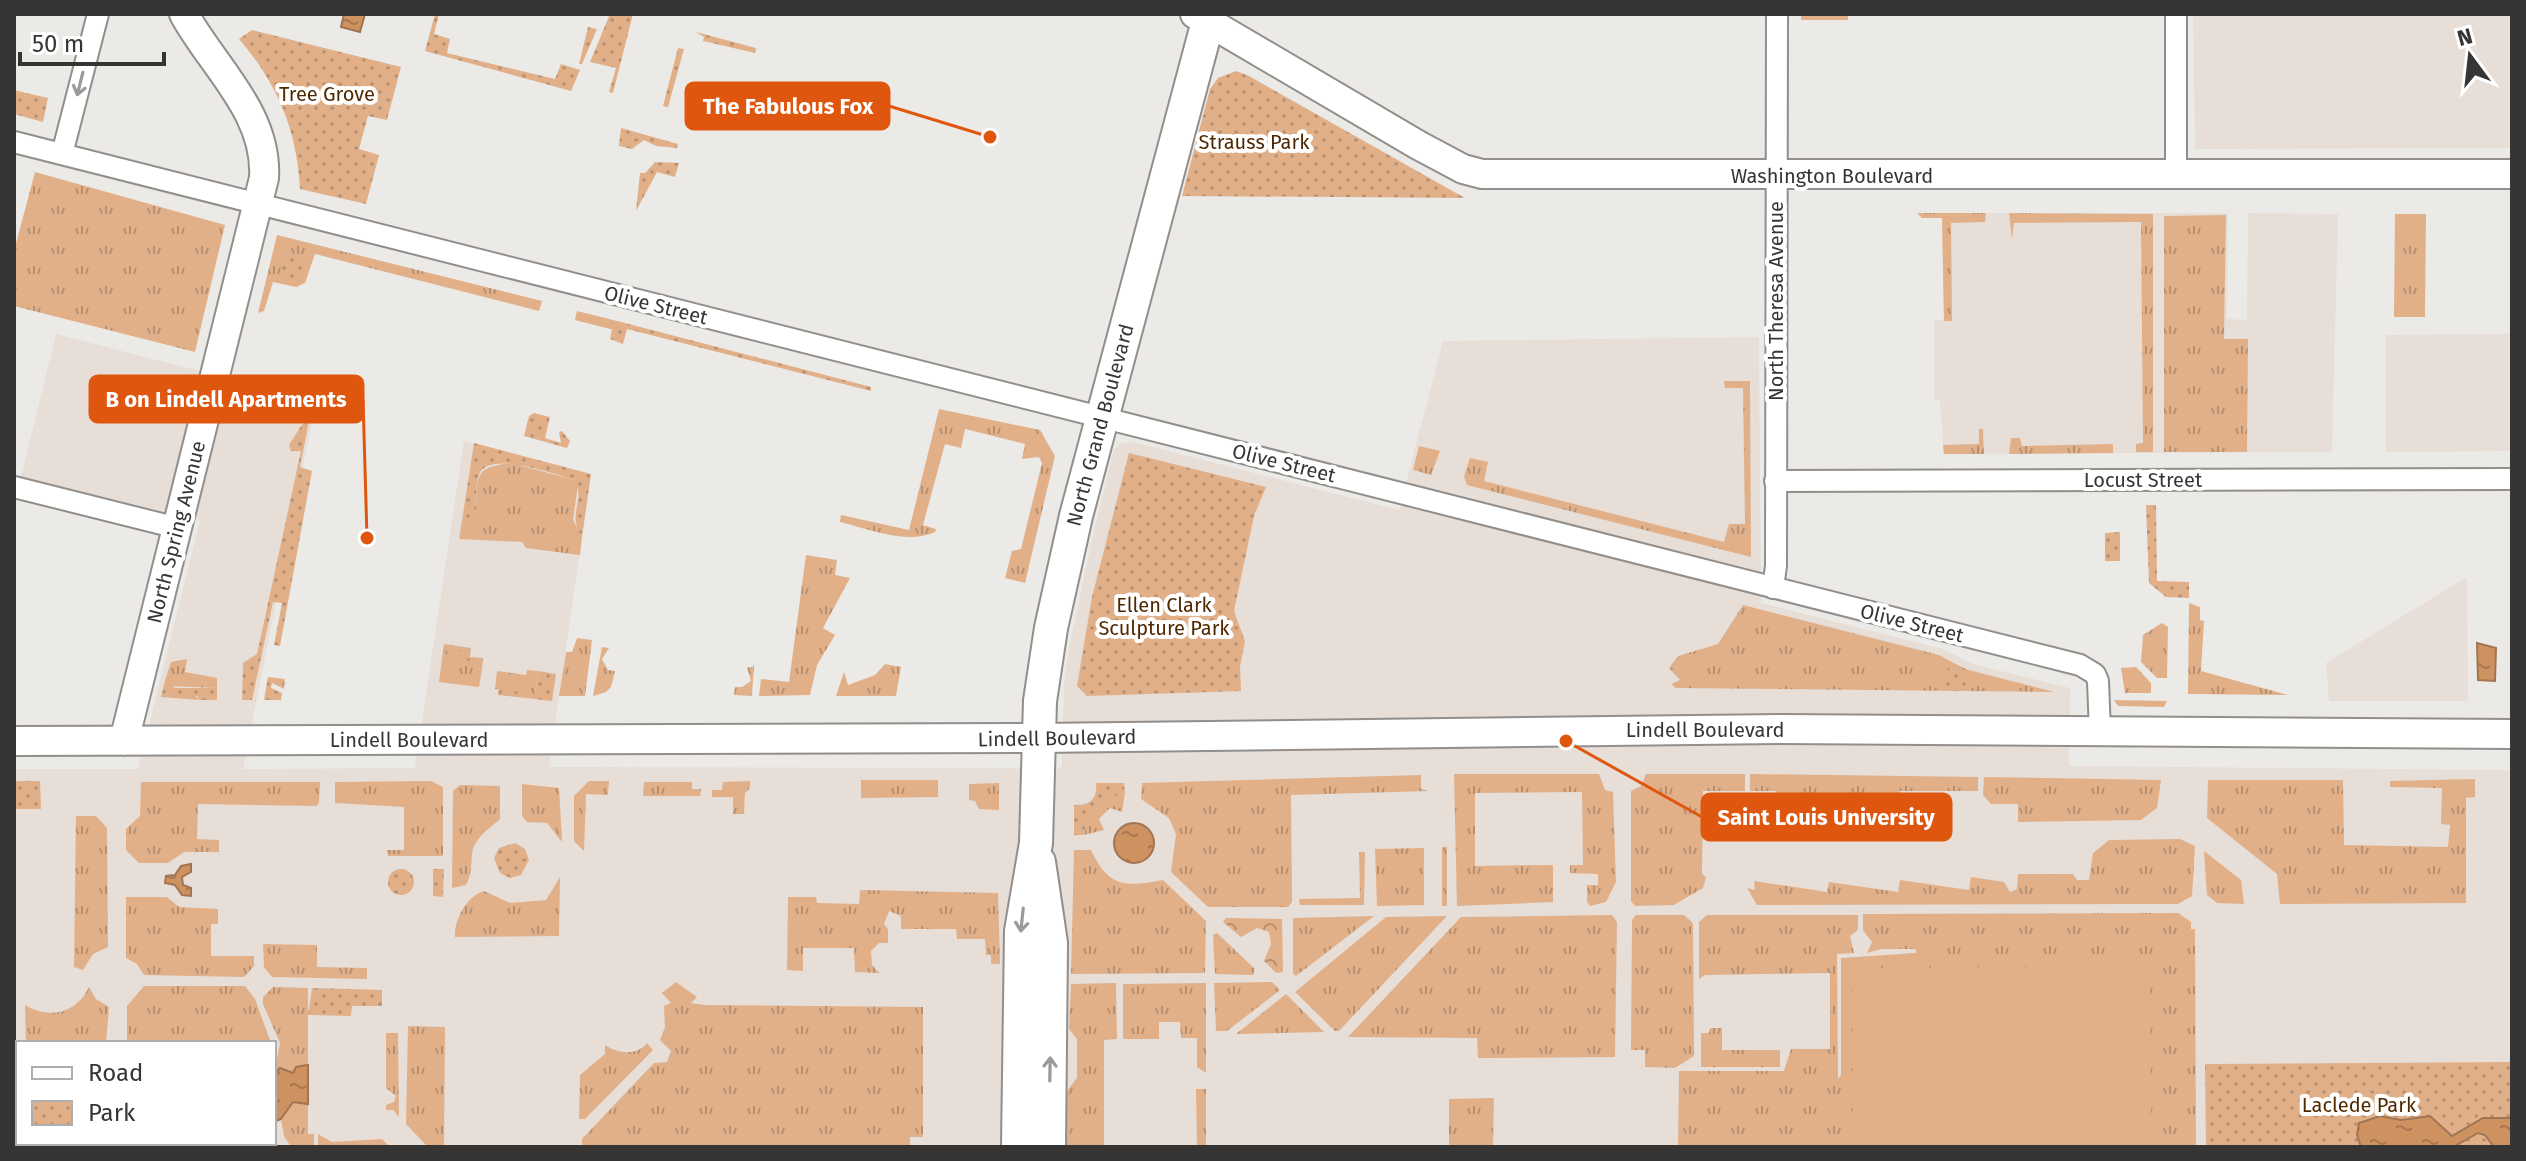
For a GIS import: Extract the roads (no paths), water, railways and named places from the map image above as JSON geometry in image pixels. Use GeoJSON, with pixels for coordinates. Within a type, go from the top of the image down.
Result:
{"type":"FeatureCollection","features":[{"type":"Feature","properties":{"kind":"main road","name":"North Spring Avenue"},"geometry":{"type":"LineString","coordinates":[[124,741],[259,204],[265,168],[255,126],[237,92],[204,49],[184,14]]}},
{"type":"Feature","properties":{"kind":"main road","name":"Washington Boulevard"},"geometry":{"type":"LineString","coordinates":[[1204,17],[1463,169],[1482,174],[1776,177],[2512,174]]}},
{"type":"Feature","properties":{"kind":"main road","name":"North Grand Boulevard"},"geometry":{"type":"LineString","coordinates":[[1018,1147],[1021,931],[1036,843],[1038,738],[1043,678],[1061,579],[1204,17]]}},
{"type":"Feature","properties":{"kind":"main road","name":"Lindell Boulevard"},"geometry":{"type":"LineString","coordinates":[[14,741],[1038,738],[1781,729],[2100,733]]}},
{"type":"Feature","properties":{"kind":"main road"},"geometry":{"type":"LineString","coordinates":[[2100,733],[2512,734]]}},
{"type":"Feature","properties":{"kind":"main road","name":"North Grand Boulevard"},"geometry":{"type":"LineString","coordinates":[[1036,843],[1051,943],[1049,1147]]}},
{"type":"Feature","properties":{"kind":"street"},"geometry":{"type":"LineString","coordinates":[[62,154],[98,14]]}},
{"type":"Feature","properties":{"kind":"street","name":"North Theresa Avenue"},"geometry":{"type":"LineString","coordinates":[[1773,588],[1776,572],[1777,14]]}},
{"type":"Feature","properties":{"kind":"street"},"geometry":{"type":"LineString","coordinates":[[2176,14],[2176,176]]}},
{"type":"Feature","properties":{"kind":"street","name":"Olive Street"},"geometry":{"type":"LineString","coordinates":[[14,142],[2088,669],[2099,687],[2100,733]]}},
{"type":"Feature","properties":{"kind":"street","name":"Locust Street"},"geometry":{"type":"LineString","coordinates":[[1775,481],[2512,479]]}},
{"type":"Feature","properties":{"kind":"street"},"geometry":{"type":"LineString","coordinates":[[14,487],[178,528]]}},
{"type":"Feature","properties":{"kind":"water"},"geometry":{"type":"Polygon","coordinates":[[[344,14],[365,14],[360,32],[341,27],[344,14]]]}},
{"type":"Feature","properties":{"kind":"water"},"geometry":{"type":"Polygon","coordinates":[[[2477,643],[2496,648],[2495,681],[2478,680],[2477,643]]]}},
{"type":"Feature","properties":{"kind":"water"},"geometry":{"type":"Polygon","coordinates":[[[1134,823],[1148,829],[1154,843],[1148,857],[1134,863],[1120,857],[1114,843],[1120,829],[1134,823]]]}},
{"type":"Feature","properties":{"kind":"water"},"geometry":{"type":"Polygon","coordinates":[[[191,864],[191,872],[182,877],[183,885],[191,888],[191,896],[182,895],[175,885],[165,883],[166,876],[175,875],[181,866],[191,864]]]}},
{"type":"Feature","properties":{"kind":"water"},"geometry":{"type":"Polygon","coordinates":[[[308,1065],[308,1104],[293,1102],[276,1121],[276,1072],[280,1068],[293,1073],[296,1067],[308,1065]]]}},
{"type":"Feature","properties":{"kind":"water"},"geometry":{"type":"Polygon","coordinates":[[[2380,1116],[2401,1120],[2430,1116],[2452,1136],[2483,1118],[2512,1118],[2512,1147],[2494,1147],[2485,1135],[2478,1133],[2453,1147],[2361,1147],[2357,1135],[2359,1123],[2380,1116]]]}},
{"type":"Feature","properties":{"kind":"place","name":"The Fabulous Fox"},"geometry":{"type":"Point","coordinates":[990,137]}},
{"type":"Feature","properties":{"kind":"place","name":"B on Lindell Apartments"},"geometry":{"type":"Point","coordinates":[367,538]}},
{"type":"Feature","properties":{"kind":"place","name":"Saint Louis University"},"geometry":{"type":"Point","coordinates":[1566,741]}},
{"type":"Feature","properties":{"kind":"park label","name":"Tree Grove"},"geometry":{"type":"Point","coordinates":[327,94]}},
{"type":"Feature","properties":{"kind":"park label","name":"Strauss Park"},"geometry":{"type":"Point","coordinates":[1254,142]}},
{"type":"Feature","properties":{"kind":"park label","name":"Ellen Clark Sculpture Park"},"geometry":{"type":"Point","coordinates":[1164,616]}},
{"type":"Feature","properties":{"kind":"park label","name":"Laclede Park"},"geometry":{"type":"Point","coordinates":[2359,1105]}}]}
